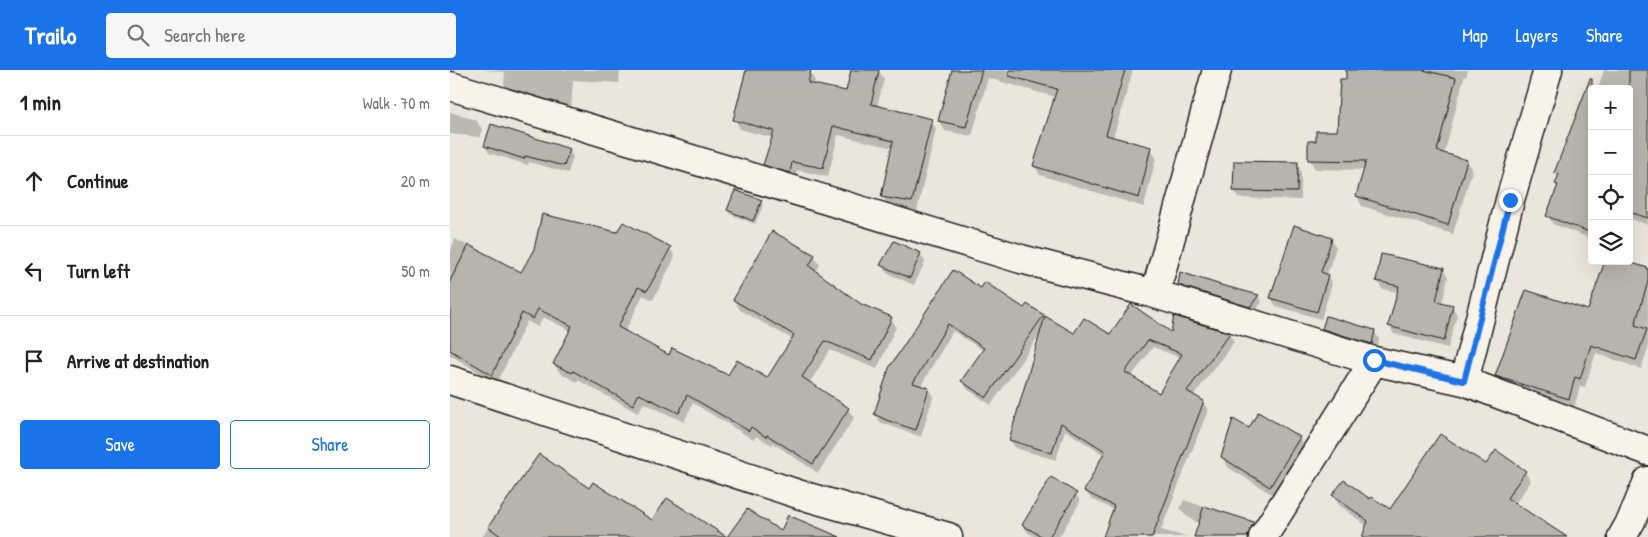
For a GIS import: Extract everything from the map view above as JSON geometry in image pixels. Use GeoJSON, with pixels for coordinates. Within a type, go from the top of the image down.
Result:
{"type":"FeatureCollection","features":[{"type":"Feature","properties":{"kind":"street"},"geometry":{"type":"LineString","coordinates":[[1155,294],[1217,70]]}},
{"type":"Feature","properties":{"kind":"street"},"geometry":{"type":"LineString","coordinates":[[1464,381],[1510,200],[1548,70]]}},
{"type":"Feature","properties":{"kind":"street"},"geometry":{"type":"LineString","coordinates":[[450,86],[1021,259],[1155,294],[1374,360],[1464,381],[1648,451]]}},
{"type":"Feature","properties":{"kind":"street"},"geometry":{"type":"LineString","coordinates":[[1263,537],[1374,360]]}},
{"type":"Feature","properties":{"kind":"street"},"geometry":{"type":"LineString","coordinates":[[450,380],[801,496],[948,537]]}},
{"type":"Feature","properties":{"kind":"street"},"geometry":{"type":"LineString","coordinates":[[1622,537],[1648,481]]}},
{"type":"Feature","properties":{"kind":"building"},"geometry":{"type":"Polygon","coordinates":[[[746,70],[811,70],[808,83],[846,91],[851,70],[879,70],[871,104],[932,119],[912,202],[881,197],[893,141],[833,126],[823,168],[792,162],[790,173],[763,165],[774,131],[733,120],[746,70]]]}},
{"type":"Feature","properties":{"kind":"building"},"geometry":{"type":"Polygon","coordinates":[[[952,70],[982,70],[966,127],[938,121],[952,70]]]}},
{"type":"Feature","properties":{"kind":"building"},"geometry":{"type":"Polygon","coordinates":[[[1009,70],[1125,70],[1106,135],[1151,147],[1139,198],[1033,166],[1057,89],[1009,76],[1009,70]]]}},
{"type":"Feature","properties":{"kind":"building"},"geometry":{"type":"Polygon","coordinates":[[[1346,70],[1423,70],[1456,78],[1437,151],[1467,160],[1448,225],[1356,196],[1366,161],[1308,160],[1308,141],[1316,141],[1316,131],[1337,131],[1340,79],[1346,79],[1346,70]]]}},
{"type":"Feature","properties":{"kind":"building"},"geometry":{"type":"Polygon","coordinates":[[[1629,70],[1648,70],[1648,218],[1633,213],[1633,85],[1629,85],[1629,70]]]}},
{"type":"Feature","properties":{"kind":"building"},"geometry":{"type":"Polygon","coordinates":[[[1590,79],[1592,79],[1592,85],[1588,85],[1588,232],[1546,216],[1558,185],[1555,184],[1559,174],[1554,173],[1590,79]]]}},
{"type":"Feature","properties":{"kind":"building"},"geometry":{"type":"Polygon","coordinates":[[[491,124],[570,149],[564,166],[525,156],[524,159],[484,146],[491,124]]]}},
{"type":"Feature","properties":{"kind":"building"},"geometry":{"type":"Polygon","coordinates":[[[1234,161],[1298,162],[1297,192],[1233,191],[1234,161]]]}},
{"type":"Feature","properties":{"kind":"building"},"geometry":{"type":"Polygon","coordinates":[[[735,190],[762,200],[753,221],[727,210],[735,190]]]}},
{"type":"Feature","properties":{"kind":"building"},"geometry":{"type":"Polygon","coordinates":[[[542,214],[617,232],[623,222],[671,247],[647,291],[638,287],[618,327],[669,355],[672,348],[728,375],[737,360],[767,378],[794,335],[733,300],[772,231],[815,255],[809,266],[861,304],[892,317],[872,360],[825,341],[802,377],[849,408],[813,464],[767,435],[766,437],[751,427],[749,431],[687,395],[679,413],[639,394],[633,405],[573,371],[572,373],[553,364],[572,326],[538,309],[533,319],[522,313],[492,375],[450,350],[450,281],[469,245],[521,272],[534,249],[542,214]]]}},
{"type":"Feature","properties":{"kind":"building"},"geometry":{"type":"Polygon","coordinates":[[[1294,225],[1332,238],[1321,272],[1328,275],[1317,312],[1270,298],[1294,225]]]}},
{"type":"Feature","properties":{"kind":"building"},"geometry":{"type":"Polygon","coordinates":[[[894,241],[921,253],[910,278],[880,265],[894,241]]]}},
{"type":"Feature","properties":{"kind":"building"},"geometry":{"type":"Polygon","coordinates":[[[1381,254],[1444,268],[1436,301],[1453,305],[1444,341],[1388,326],[1399,286],[1376,281],[1381,254]]]}},
{"type":"Feature","properties":{"kind":"building"},"geometry":{"type":"Polygon","coordinates":[[[1633,263],[1648,268],[1648,282],[1635,325],[1647,329],[1636,360],[1591,345],[1580,379],[1575,377],[1569,399],[1495,376],[1526,290],[1588,310],[1604,265],[1633,265],[1633,263]]]}},
{"type":"Feature","properties":{"kind":"building"},"geometry":{"type":"Polygon","coordinates":[[[953,270],[981,288],[985,282],[1024,308],[1027,304],[1044,315],[986,398],[961,381],[984,348],[948,324],[913,383],[929,388],[916,430],[886,420],[874,414],[889,368],[953,270]]]}},
{"type":"Feature","properties":{"kind":"building"},"geometry":{"type":"Polygon","coordinates":[[[1180,272],[1259,295],[1250,307],[1178,285],[1180,272]]]}},
{"type":"Feature","properties":{"kind":"building"},"geometry":{"type":"Polygon","coordinates":[[[1131,304],[1171,332],[1174,316],[1230,333],[1187,391],[1204,401],[1152,537],[1103,537],[1114,506],[1084,491],[1105,451],[1061,423],[1052,453],[1009,440],[1045,316],[1074,333],[1084,318],[1110,334],[1131,304]],[[1148,340],[1125,372],[1159,393],[1182,354],[1148,340]]]}},
{"type":"Feature","properties":{"kind":"building"},"geometry":{"type":"Polygon","coordinates":[[[1326,316],[1375,330],[1372,344],[1322,329],[1326,316]]]}},
{"type":"Feature","properties":{"kind":"building"},"geometry":{"type":"Polygon","coordinates":[[[1258,412],[1300,437],[1270,487],[1221,457],[1233,419],[1249,428],[1258,412]]]}},
{"type":"Feature","properties":{"kind":"building"},"geometry":{"type":"Polygon","coordinates":[[[1440,434],[1486,464],[1496,450],[1526,471],[1507,498],[1567,537],[1362,537],[1368,521],[1332,495],[1344,480],[1370,499],[1372,497],[1390,509],[1440,434]]]}},
{"type":"Feature","properties":{"kind":"building"},"geometry":{"type":"Polygon","coordinates":[[[539,454],[589,488],[593,482],[652,520],[667,498],[727,537],[502,537],[488,527],[539,454]]]}},
{"type":"Feature","properties":{"kind":"building"},"geometry":{"type":"Polygon","coordinates":[[[1051,477],[1077,493],[1049,537],[1043,537],[1022,525],[1051,477]]]}},
{"type":"Feature","properties":{"kind":"building"},"geometry":{"type":"Polygon","coordinates":[[[1204,506],[1254,522],[1247,537],[1194,537],[1204,506]]]}},
{"type":"Feature","properties":{"kind":"building"},"geometry":{"type":"Polygon","coordinates":[[[747,509],[781,531],[788,515],[840,537],[727,537],[747,509]]]}},
{"type":"Feature","properties":{"kind":"route"},"geometry":{"type":"LineString","coordinates":[[1374,360],[1464,381],[1510,200]]}}]}
